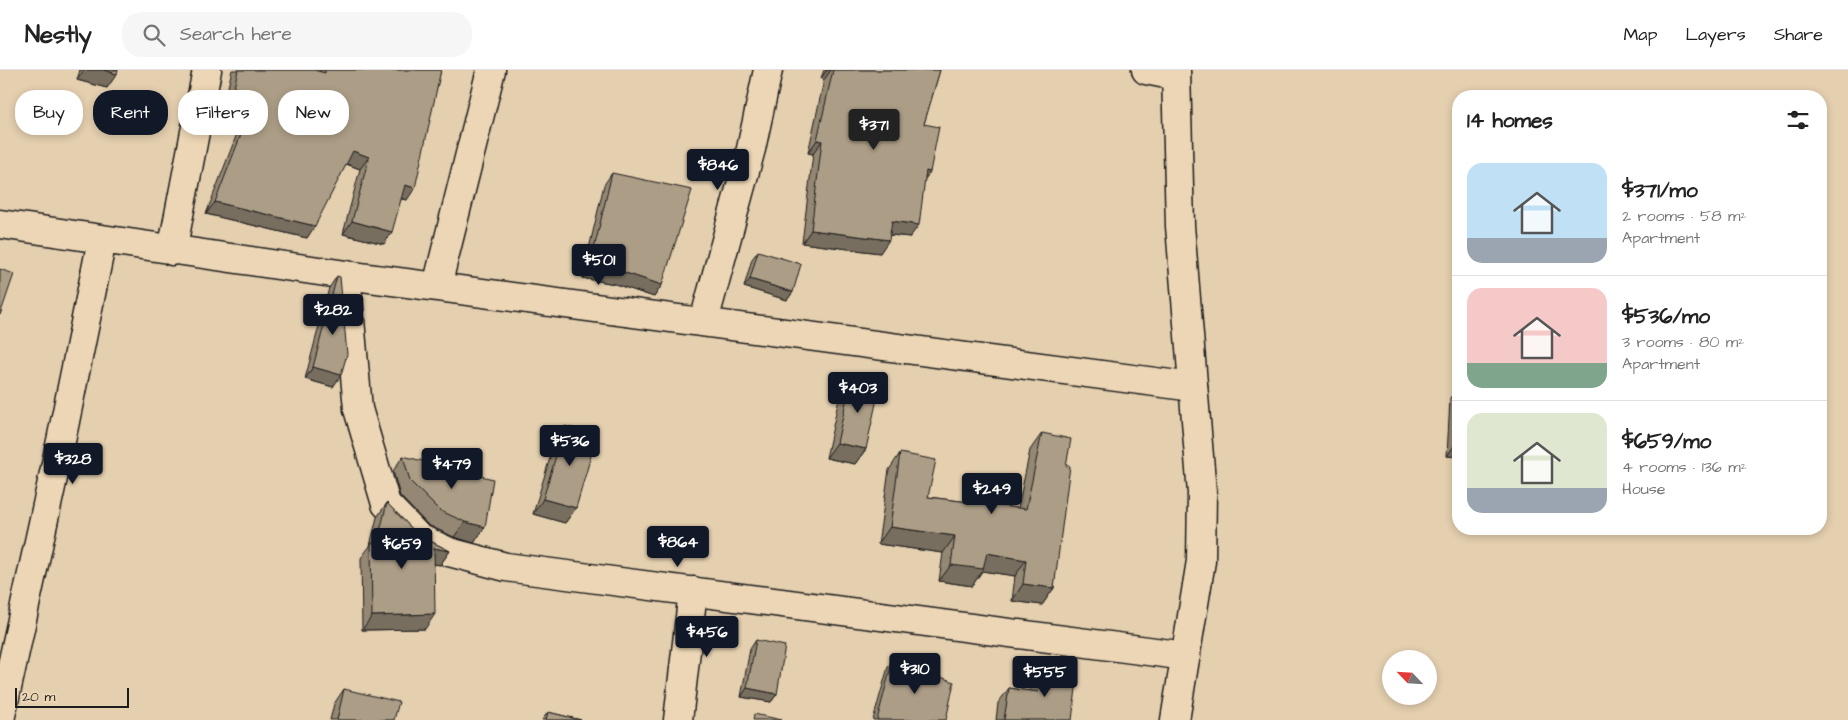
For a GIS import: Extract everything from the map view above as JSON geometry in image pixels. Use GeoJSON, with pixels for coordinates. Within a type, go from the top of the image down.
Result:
{"type":"FeatureCollection","features":[{"type":"Feature","properties":{"kind":"street"},"geometry":{"type":"LineString","coordinates":[[172,251],[207,70]]}},
{"type":"Feature","properties":{"kind":"street"},"geometry":{"type":"LineString","coordinates":[[437,286],[491,70]]}},
{"type":"Feature","properties":{"kind":"street"},"geometry":{"type":"LineString","coordinates":[[704,321],[751,149],[768,70]]}},
{"type":"Feature","properties":{"kind":"street"},"geometry":{"type":"LineString","coordinates":[[1146,70],[1176,73],[1180,226],[1202,494],[1201,561],[1175,720]]}},
{"type":"Feature","properties":{"kind":"street"},"geometry":{"type":"LineString","coordinates":[[0,224],[172,251],[346,275],[1193,387]]}},
{"type":"Feature","properties":{"kind":"street"},"geometry":{"type":"LineString","coordinates":[[0,720],[61,441],[102,240]]}},
{"type":"Feature","properties":{"kind":"street"},"geometry":{"type":"LineString","coordinates":[[346,275],[358,409],[386,504],[419,538],[449,552],[506,567],[1186,656]]}},
{"type":"Feature","properties":{"kind":"street"},"geometry":{"type":"LineString","coordinates":[[678,720],[693,591]]}},
{"type":"Feature","properties":{"kind":"building"},"geometry":{"type":"Polygon","coordinates":[[[104,70],[118,70],[117,74],[104,70]]]}},
{"type":"Feature","properties":{"kind":"building"},"geometry":{"type":"Polygon","coordinates":[[[238,70],[314,70],[325,73],[325,70],[441,70],[415,188],[405,185],[392,232],[352,221],[369,157],[353,151],[315,226],[215,202],[241,135],[268,135],[268,90],[233,90],[238,70]]]}},
{"type":"Feature","properties":{"kind":"building"},"geometry":{"type":"Polygon","coordinates":[[[833,70],[940,70],[924,124],[939,127],[930,172],[926,171],[919,225],[892,221],[889,240],[811,230],[822,141],[817,140],[833,70]]]}},
{"type":"Feature","properties":{"kind":"building"},"geometry":{"type":"Polygon","coordinates":[[[612,173],[692,190],[662,285],[623,272],[590,266],[612,173]]]}},
{"type":"Feature","properties":{"kind":"building"},"geometry":{"type":"Polygon","coordinates":[[[758,251],[801,264],[793,292],[750,279],[758,251]]]}},
{"type":"Feature","properties":{"kind":"building"},"geometry":{"type":"Polygon","coordinates":[[[0,269],[14,274],[0,315],[0,269]]]}},
{"type":"Feature","properties":{"kind":"building"},"geometry":{"type":"Polygon","coordinates":[[[337,276],[340,277],[347,354],[341,375],[313,367],[337,276]]]}},
{"type":"Feature","properties":{"kind":"building"},"geometry":{"type":"Polygon","coordinates":[[[851,379],[880,385],[866,449],[837,443],[851,379]]]}},
{"type":"Feature","properties":{"kind":"building"},"geometry":{"type":"Polygon","coordinates":[[[565,426],[597,435],[576,508],[543,499],[565,426]]]}},
{"type":"Feature","properties":{"kind":"building"},"geometry":{"type":"Polygon","coordinates":[[[1042,433],[1071,439],[1066,466],[1070,466],[1054,588],[1023,584],[1026,560],[987,553],[983,569],[951,565],[955,536],[890,527],[900,453],[936,460],[928,497],[1026,509],[1042,433]]]}},
{"type":"Feature","properties":{"kind":"building"},"geometry":{"type":"Polygon","coordinates":[[[403,456],[493,479],[485,527],[465,522],[439,510],[410,481],[403,456]]]}},
{"type":"Feature","properties":{"kind":"building"},"geometry":{"type":"Polygon","coordinates":[[[387,503],[418,535],[450,551],[434,548],[435,614],[372,616],[371,543],[377,543],[387,503]]]}},
{"type":"Feature","properties":{"kind":"building"},"geometry":{"type":"Polygon","coordinates":[[[756,640],[785,646],[777,694],[747,688],[756,640]]]}},
{"type":"Feature","properties":{"kind":"building"},"geometry":{"type":"Polygon","coordinates":[[[893,659],[954,682],[946,720],[877,720],[893,659]]]}},
{"type":"Feature","properties":{"kind":"building"},"geometry":{"type":"Polygon","coordinates":[[[1041,668],[1078,673],[1072,720],[1004,720],[1009,688],[1038,692],[1041,668]]]}},
{"type":"Feature","properties":{"kind":"building"},"geometry":{"type":"Polygon","coordinates":[[[344,689],[399,702],[394,720],[337,720],[344,689]]]}},
{"type":"Feature","properties":{"kind":"building"},"geometry":{"type":"Polygon","coordinates":[[[548,712],[581,720],[546,720],[548,712]]]}},
{"type":"Feature","properties":{"kind":"building"},"geometry":{"type":"Polygon","coordinates":[[[754,714],[782,720],[753,720],[754,714]]]}}]}
